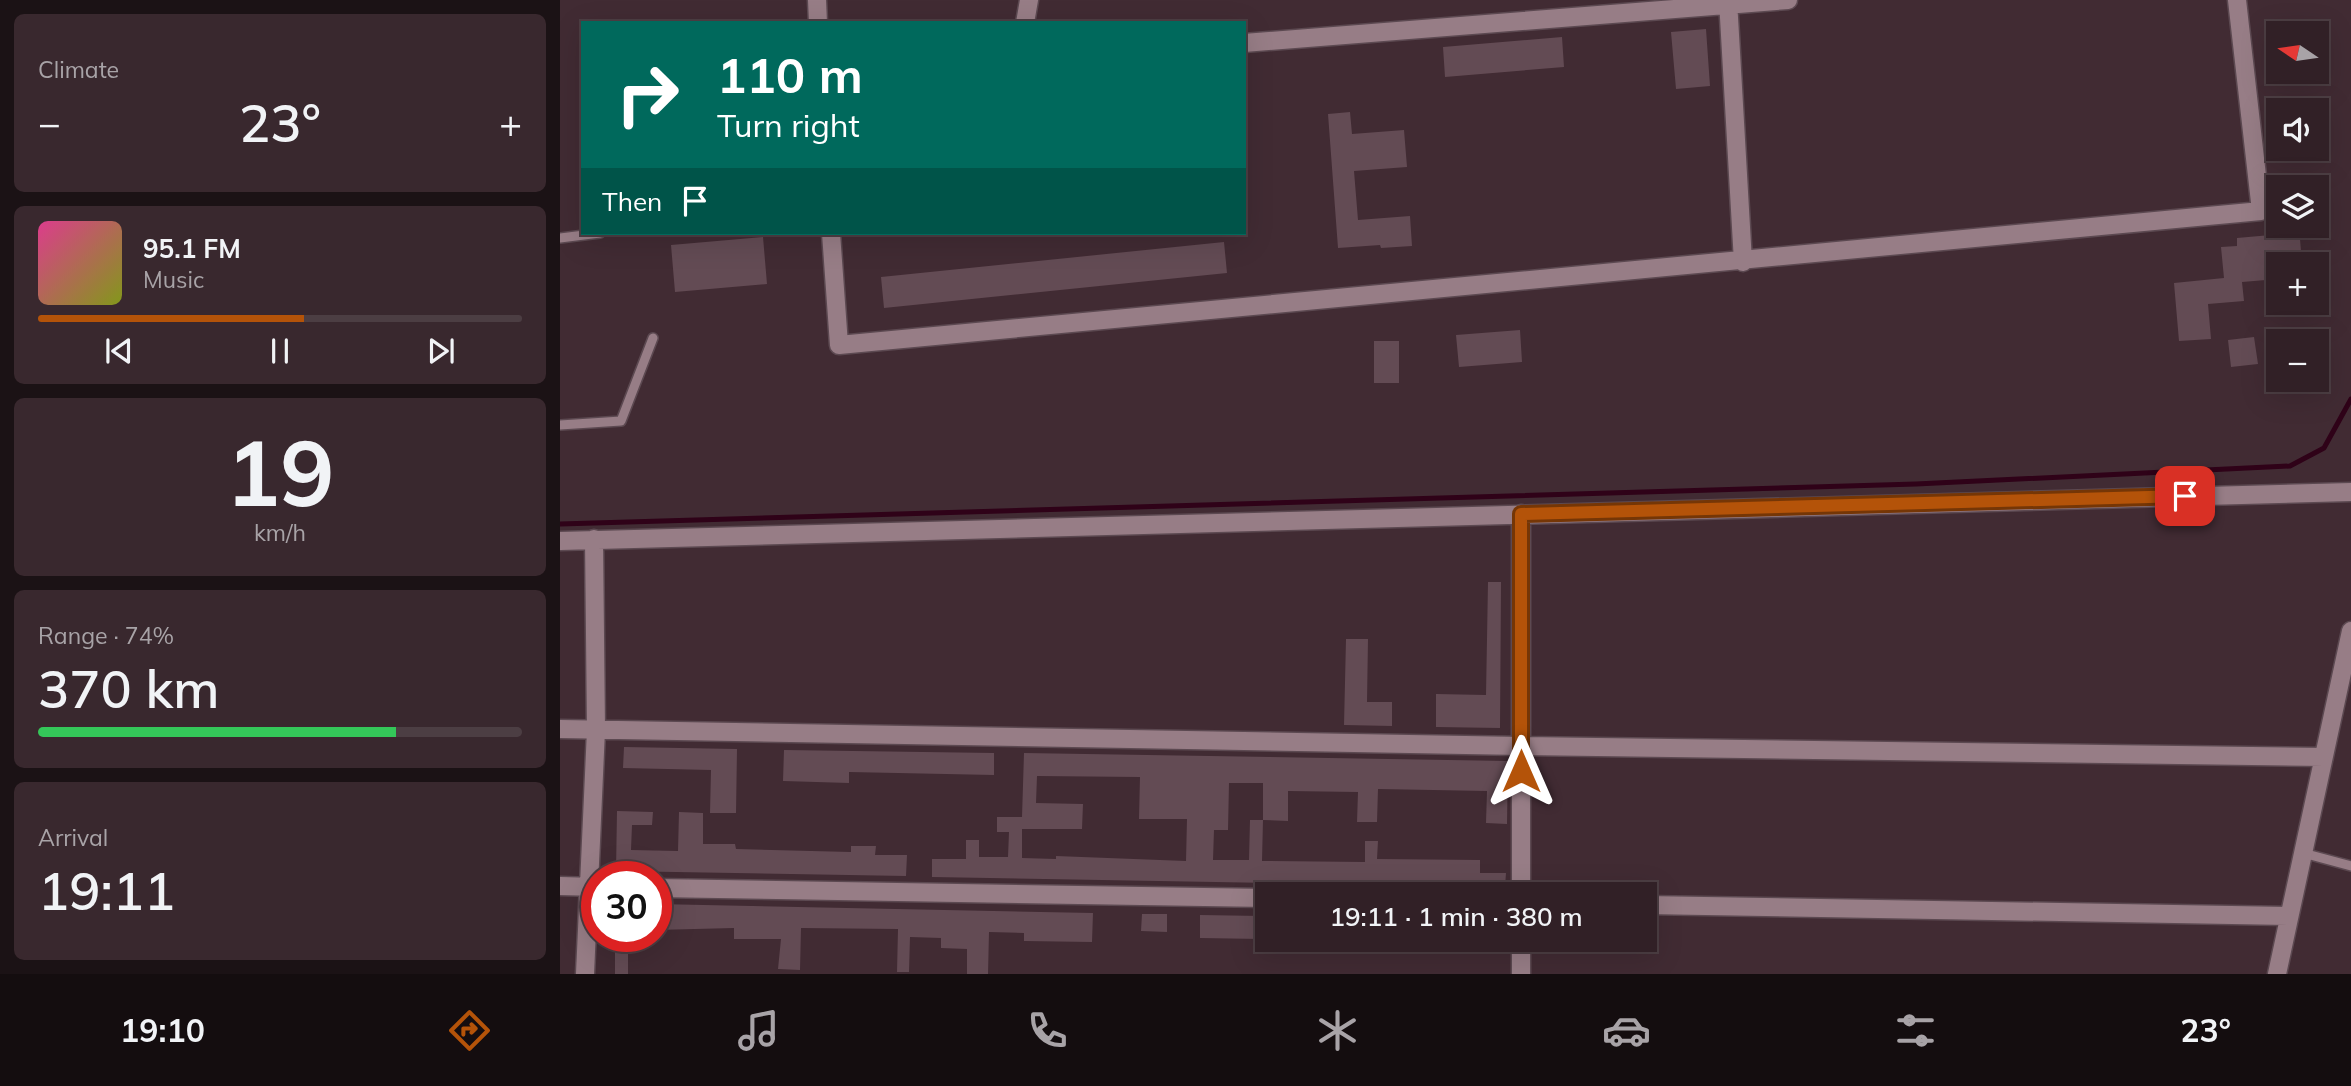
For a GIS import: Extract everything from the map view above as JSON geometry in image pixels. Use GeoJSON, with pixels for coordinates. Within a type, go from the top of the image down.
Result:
{"type":"FeatureCollection","features":[{"type":"Feature","properties":{"kind":"street"},"geometry":{"type":"LineString","coordinates":[[817,0],[818,21]]}},
{"type":"Feature","properties":{"kind":"street"},"geometry":{"type":"LineString","coordinates":[[1025,21],[1029,0]]}},
{"type":"Feature","properties":{"kind":"street"},"geometry":{"type":"LineString","coordinates":[[1246,43],[1788,0]]}},
{"type":"Feature","properties":{"kind":"street"},"geometry":{"type":"LineString","coordinates":[[831,235],[838,345],[1743,262],[2261,211],[2237,0]]}},
{"type":"Feature","properties":{"kind":"street"},"geometry":{"type":"LineString","coordinates":[[1728,3],[1743,262]]}},
{"type":"Feature","properties":{"kind":"street"},"geometry":{"type":"LineString","coordinates":[[560,541],[2351,492]]}},
{"type":"Feature","properties":{"kind":"street"},"geometry":{"type":"LineString","coordinates":[[1521,514],[1521,882]]}},
{"type":"Feature","properties":{"kind":"street"},"geometry":{"type":"LineString","coordinates":[[593,861],[596,730],[594,539]]}},
{"type":"Feature","properties":{"kind":"street"},"geometry":{"type":"LineString","coordinates":[[2277,974],[2347,664],[2351,631]]}},
{"type":"Feature","properties":{"kind":"street"},"geometry":{"type":"LineString","coordinates":[[560,729],[2324,757]]}},
{"type":"Feature","properties":{"kind":"street"},"geometry":{"type":"LineString","coordinates":[[560,886],[581,887]]}},
{"type":"Feature","properties":{"kind":"street"},"geometry":{"type":"LineString","coordinates":[[672,888],[1255,898]]}},
{"type":"Feature","properties":{"kind":"street"},"geometry":{"type":"LineString","coordinates":[[1657,905],[2289,916]]}},
{"type":"Feature","properties":{"kind":"street"},"geometry":{"type":"LineString","coordinates":[[585,974],[587,952]]}},
{"type":"Feature","properties":{"kind":"street"},"geometry":{"type":"LineString","coordinates":[[1521,952],[1521,974]]}},
{"type":"Feature","properties":{"kind":"lane"},"geometry":{"type":"LineString","coordinates":[[560,238],[584,235]]}},
{"type":"Feature","properties":{"kind":"lane"},"geometry":{"type":"LineString","coordinates":[[560,425],[621,421],[653,338]]}},
{"type":"Feature","properties":{"kind":"lane"},"geometry":{"type":"LineString","coordinates":[[2303,853],[2351,866]]}},
{"type":"Feature","properties":{"kind":"building"},"geometry":{"type":"Polygon","coordinates":[[[1706,29],[1710,86],[1676,89],[1671,32],[1706,29]]]}},
{"type":"Feature","properties":{"kind":"building"},"geometry":{"type":"Polygon","coordinates":[[[1562,37],[1564,67],[1445,77],[1443,47],[1562,37]]]}},
{"type":"Feature","properties":{"kind":"building"},"geometry":{"type":"Polygon","coordinates":[[[1350,112],[1352,134],[1404,130],[1407,167],[1354,171],[1358,220],[1410,216],[1412,246],[1338,248],[1328,114],[1350,112]]]}},
{"type":"Feature","properties":{"kind":"building"},"geometry":{"type":"Polygon","coordinates":[[[2266,235],[2266,238],[2282,240],[2300,239],[2301,252],[2266,252],[2266,280],[2242,282],[2244,301],[2208,304],[2211,339],[2179,341],[2174,283],[2224,278],[2221,247],[2237,246],[2237,238],[2266,235]]]}},
{"type":"Feature","properties":{"kind":"building"},"geometry":{"type":"Polygon","coordinates":[[[763,237],[767,284],[675,292],[671,245],[763,237]]]}},
{"type":"Feature","properties":{"kind":"building"},"geometry":{"type":"Polygon","coordinates":[[[1224,242],[1227,273],[884,308],[881,277],[1224,242]]]}},
{"type":"Feature","properties":{"kind":"building"},"geometry":{"type":"Polygon","coordinates":[[[1520,330],[1522,362],[1459,367],[1456,335],[1520,330]]]}},
{"type":"Feature","properties":{"kind":"building"},"geometry":{"type":"Polygon","coordinates":[[[2254,337],[2258,364],[2231,367],[2228,340],[2254,337]]]}},
{"type":"Feature","properties":{"kind":"building"},"geometry":{"type":"Polygon","coordinates":[[[1374,341],[1399,341],[1399,383],[1374,383],[1374,341]]]}},
{"type":"Feature","properties":{"kind":"building"},"geometry":{"type":"Polygon","coordinates":[[[1488,582],[1501,582],[1500,728],[1436,727],[1436,694],[1486,695],[1488,582]]]}},
{"type":"Feature","properties":{"kind":"building"},"geometry":{"type":"Polygon","coordinates":[[[1346,639],[1368,639],[1367,702],[1392,702],[1392,726],[1344,725],[1346,639]]]}},
{"type":"Feature","properties":{"kind":"building"},"geometry":{"type":"Polygon","coordinates":[[[624,747],[737,749],[736,813],[710,813],[711,770],[623,768],[624,747]]]}},
{"type":"Feature","properties":{"kind":"building"},"geometry":{"type":"Polygon","coordinates":[[[784,750],[994,753],[994,775],[849,772],[849,783],[783,781],[784,750]]]}},
{"type":"Feature","properties":{"kind":"building"},"geometry":{"type":"Polygon","coordinates":[[[1024,753],[1508,761],[1507,824],[1486,823],[1487,791],[1378,789],[1377,822],[1357,822],[1358,792],[1288,791],[1288,821],[1263,820],[1262,861],[1365,862],[1365,841],[1378,841],[1377,859],[1480,860],[1480,873],[1506,873],[1505,882],[1255,883],[932,877],[932,859],[966,859],[966,840],[979,840],[979,857],[1008,857],[1009,832],[997,832],[997,817],[1022,817],[1024,753]],[[1037,776],[1036,803],[1083,804],[1082,829],[1022,829],[1022,858],[1056,859],[1056,856],[1186,861],[1187,819],[1139,819],[1140,777],[1037,776]],[[1229,783],[1228,830],[1214,830],[1213,860],[1249,860],[1250,820],[1263,820],[1263,783],[1229,783]]]}},
{"type":"Feature","properties":{"kind":"building"},"geometry":{"type":"Polygon","coordinates":[[[617,811],[653,812],[652,825],[632,825],[631,850],[678,851],[679,812],[703,813],[703,844],[735,844],[736,849],[851,852],[851,846],[876,846],[875,855],[907,855],[906,876],[672,872],[672,861],[616,861],[617,811]]]}},
{"type":"Feature","properties":{"kind":"building"},"geometry":{"type":"Polygon","coordinates":[[[672,904],[1093,913],[1092,942],[1024,941],[1024,933],[989,932],[988,974],[967,974],[967,949],[941,948],[941,938],[910,937],[909,972],[897,972],[898,929],[801,928],[800,970],[778,969],[781,939],[734,939],[734,928],[672,930],[672,904]]]}},
{"type":"Feature","properties":{"kind":"building"},"geometry":{"type":"Polygon","coordinates":[[[1142,914],[1167,914],[1167,932],[1141,931],[1142,914]]]}},
{"type":"Feature","properties":{"kind":"building"},"geometry":{"type":"Polygon","coordinates":[[[1200,915],[1255,916],[1255,939],[1200,938],[1200,915]]]}},
{"type":"Feature","properties":{"kind":"building"},"geometry":{"type":"Polygon","coordinates":[[[615,952],[628,952],[628,974],[615,974],[615,952]]]}},
{"type":"Feature","properties":{"kind":"waterway"},"geometry":{"type":"LineString","coordinates":[[560,524],[1916,484],[2290,466],[2324,448],[2351,399]]}},
{"type":"Feature","properties":{"kind":"route"},"geometry":{"type":"LineString","coordinates":[[1521,771],[1521,514],[2185,496]]}}]}
